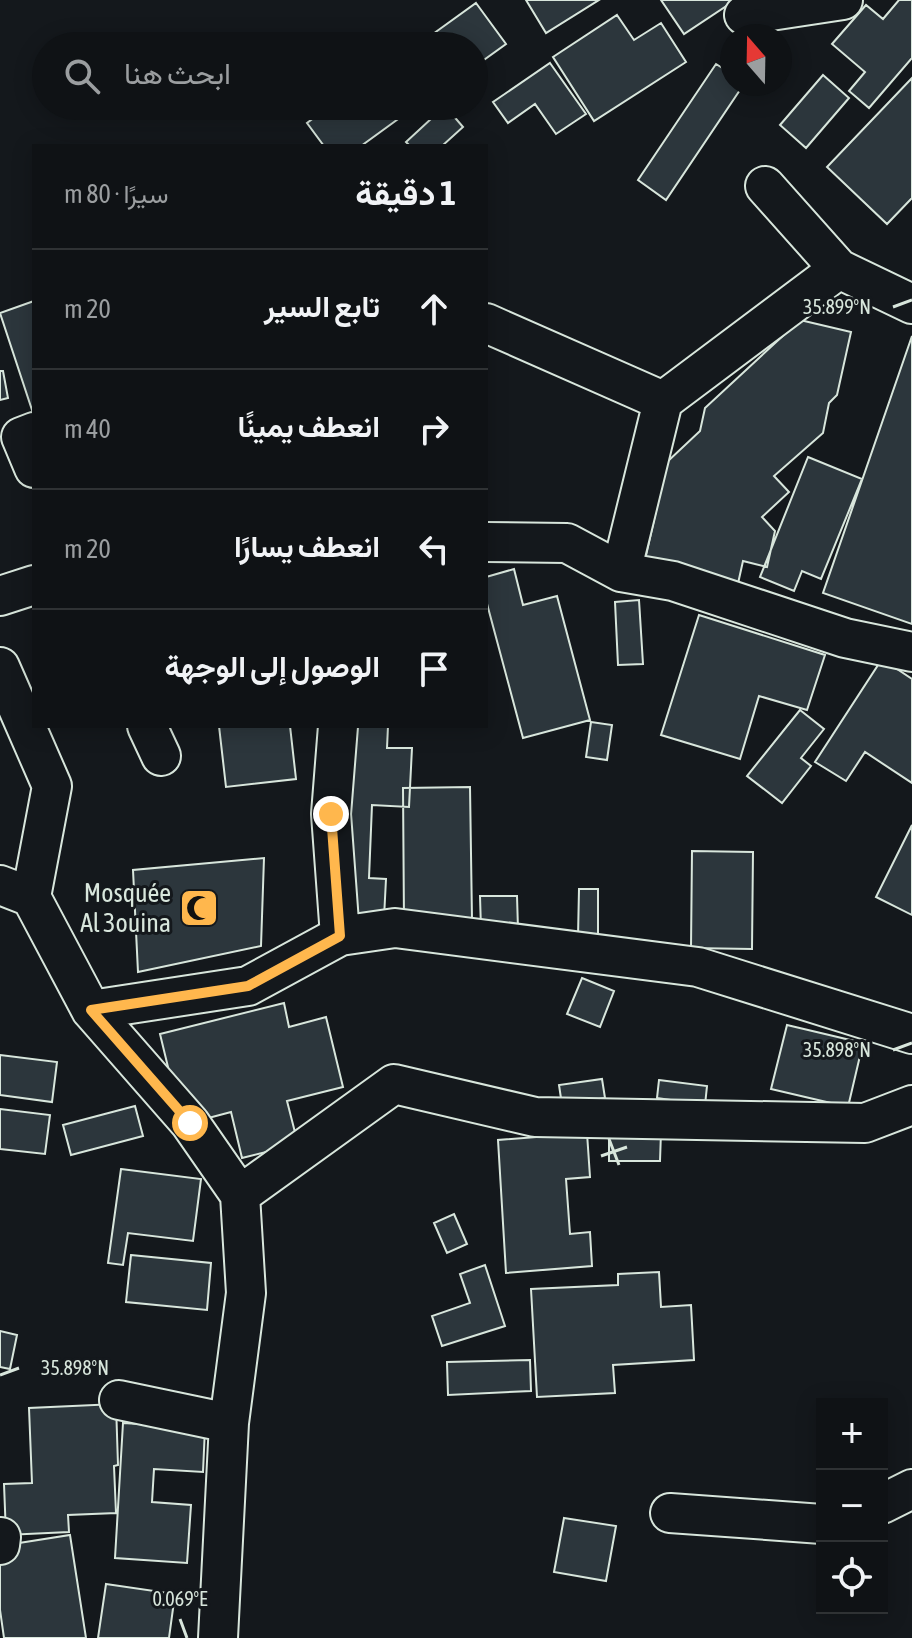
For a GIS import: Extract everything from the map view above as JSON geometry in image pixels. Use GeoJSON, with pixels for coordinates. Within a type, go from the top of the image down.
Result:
{"type":"FeatureCollection","features":[{"type":"Feature","properties":{"kind":"street"},"geometry":{"type":"LineString","coordinates":[[744,15],[843,0]]}},
{"type":"Feature","properties":{"kind":"street"},"geometry":{"type":"LineString","coordinates":[[765,186],[839,269],[912,304]]}},
{"type":"Feature","properties":{"kind":"street"},"geometry":{"type":"LineString","coordinates":[[621,572],[663,401],[839,269]]}},
{"type":"Feature","properties":{"kind":"street"},"geometry":{"type":"LineString","coordinates":[[488,324],[663,401]]}},
{"type":"Feature","properties":{"kind":"street"},"geometry":{"type":"LineString","coordinates":[[32,433],[21,437],[32,463]]}},
{"type":"Feature","properties":{"kind":"street"},"geometry":{"type":"LineString","coordinates":[[488,542],[567,543],[621,572],[673,581],[845,638],[912,652]]}},
{"type":"Feature","properties":{"kind":"street"},"geometry":{"type":"LineString","coordinates":[[0,596],[32,586]]}},
{"type":"Feature","properties":{"kind":"street"},"geometry":{"type":"LineString","coordinates":[[0,667],[52,786],[15,891],[91,1010],[190,1123],[240,1195],[246,1293],[229,1423],[218,1638]]}},
{"type":"Feature","properties":{"kind":"street"},"geometry":{"type":"LineString","coordinates":[[338,728],[331,814],[340,936]]}},
{"type":"Feature","properties":{"kind":"street"},"geometry":{"type":"LineString","coordinates":[[91,1010],[248,986],[340,936],[395,928],[698,967],[912,1034]]}},
{"type":"Feature","properties":{"kind":"street"},"geometry":{"type":"LineString","coordinates":[[240,1195],[394,1084],[535,1117],[865,1123],[912,1105]]}},
{"type":"Feature","properties":{"kind":"street"},"geometry":{"type":"LineString","coordinates":[[119,1400],[229,1423]]}},
{"type":"Feature","properties":{"kind":"street"},"geometry":{"type":"LineString","coordinates":[[888,1501],[912,1489]]}},
{"type":"Feature","properties":{"kind":"street"},"geometry":{"type":"LineString","coordinates":[[670,1513],[816,1524]]}},
{"type":"Feature","properties":{"kind":"street"},"geometry":{"type":"LineString","coordinates":[[0,1545],[1,1537]]}},
{"type":"Feature","properties":{"kind":"building"},"geometry":{"type":"Polygon","coordinates":[[[526,0],[599,0],[546,33],[526,0]]]}},
{"type":"Feature","properties":{"kind":"building"},"geometry":{"type":"Polygon","coordinates":[[[661,0],[751,0],[734,1],[684,34],[661,0]]]}},
{"type":"Feature","properties":{"kind":"building"},"geometry":{"type":"Polygon","coordinates":[[[899,0],[912,0],[912,58],[869,108],[849,91],[865,72],[832,44],[866,5],[883,19],[899,0]]]}},
{"type":"Feature","properties":{"kind":"building"},"geometry":{"type":"Polygon","coordinates":[[[476,3],[506,44],[488,57],[488,32],[436,32],[476,3]]]}},
{"type":"Feature","properties":{"kind":"building"},"geometry":{"type":"Polygon","coordinates":[[[617,15],[634,40],[661,23],[686,62],[594,121],[553,57],[617,15]]]}},
{"type":"Feature","properties":{"kind":"building"},"geometry":{"type":"Polygon","coordinates":[[[550,63],[586,114],[556,134],[535,104],[508,123],[493,102],[550,63]]]}},
{"type":"Feature","properties":{"kind":"building"},"geometry":{"type":"Polygon","coordinates":[[[716,64],[720,66],[720,96],[736,96],[666,200],[638,180],[716,64]]]}},
{"type":"Feature","properties":{"kind":"building"},"geometry":{"type":"Polygon","coordinates":[[[823,75],[849,98],[806,148],[780,125],[823,75]]]}},
{"type":"Feature","properties":{"kind":"building"},"geometry":{"type":"Polygon","coordinates":[[[912,78],[912,198],[887,224],[827,167],[912,78]]]}},
{"type":"Feature","properties":{"kind":"building"},"geometry":{"type":"Polygon","coordinates":[[[311,120],[397,120],[364,144],[323,144],[307,123],[311,120]]]}},
{"type":"Feature","properties":{"kind":"building"},"geometry":{"type":"Polygon","coordinates":[[[430,120],[457,120],[463,127],[444,144],[406,142],[430,120]]]}},
{"type":"Feature","properties":{"kind":"building"},"geometry":{"type":"Polygon","coordinates":[[[32,302],[32,410],[0,313],[32,302]]]}},
{"type":"Feature","properties":{"kind":"building"},"geometry":{"type":"Polygon","coordinates":[[[800,320],[851,332],[837,395],[829,403],[823,433],[774,476],[789,492],[762,517],[775,531],[767,567],[743,561],[735,597],[645,560],[667,462],[700,431],[705,408],[800,320]]]}},
{"type":"Feature","properties":{"kind":"building"},"geometry":{"type":"Polygon","coordinates":[[[912,336],[912,624],[823,593],[912,336]]]}},
{"type":"Feature","properties":{"kind":"building"},"geometry":{"type":"Polygon","coordinates":[[[0,371],[3,371],[8,398],[0,400],[0,371]]]}},
{"type":"Feature","properties":{"kind":"building"},"geometry":{"type":"Polygon","coordinates":[[[808,457],[862,479],[821,579],[802,571],[794,591],[760,577],[808,457]]]}},
{"type":"Feature","properties":{"kind":"building"},"geometry":{"type":"Polygon","coordinates":[[[514,569],[523,605],[557,596],[590,720],[523,738],[488,607],[488,576],[514,569]]]}},
{"type":"Feature","properties":{"kind":"building"},"geometry":{"type":"Polygon","coordinates":[[[639,600],[643,664],[618,665],[615,602],[639,600]]]}},
{"type":"Feature","properties":{"kind":"building"},"geometry":{"type":"Polygon","coordinates":[[[699,615],[825,655],[807,710],[759,696],[740,759],[661,735],[699,615]]]}},
{"type":"Feature","properties":{"kind":"building"},"geometry":{"type":"Polygon","coordinates":[[[882,659],[912,679],[912,783],[865,752],[846,781],[815,762],[882,659]]]}},
{"type":"Feature","properties":{"kind":"building"},"geometry":{"type":"Polygon","coordinates":[[[800,710],[824,729],[801,758],[811,766],[782,803],[747,776],[800,710]]]}},
{"type":"Feature","properties":{"kind":"building"},"geometry":{"type":"Polygon","coordinates":[[[591,722],[612,725],[607,760],[586,757],[591,722]]]}},
{"type":"Feature","properties":{"kind":"building"},"geometry":{"type":"Polygon","coordinates":[[[219,728],[290,728],[296,779],[226,787],[219,728]]]}},
{"type":"Feature","properties":{"kind":"building"},"geometry":{"type":"Polygon","coordinates":[[[334,728],[388,728],[387,748],[412,748],[409,807],[372,805],[369,878],[386,879],[384,918],[326,916],[334,728]]]}},
{"type":"Feature","properties":{"kind":"building"},"geometry":{"type":"Polygon","coordinates":[[[470,787],[472,920],[404,921],[403,788],[470,787]]]}},
{"type":"Feature","properties":{"kind":"building"},"geometry":{"type":"Polygon","coordinates":[[[912,825],[912,915],[876,897],[912,825]]]}},
{"type":"Feature","properties":{"kind":"building"},"geometry":{"type":"Polygon","coordinates":[[[692,851],[753,852],[752,949],[691,948],[692,851]]]}},
{"type":"Feature","properties":{"kind":"building","name":"Mosquée Al 3ouina"},"geometry":{"type":"Polygon","coordinates":[[[264,858],[261,946],[138,972],[133,870],[264,858]]]}},
{"type":"Feature","properties":{"kind":"building"},"geometry":{"type":"Polygon","coordinates":[[[579,889],[598,889],[598,937],[578,937],[579,889]]]}},
{"type":"Feature","properties":{"kind":"building"},"geometry":{"type":"Polygon","coordinates":[[[480,896],[517,896],[518,929],[481,929],[480,896]]]}},
{"type":"Feature","properties":{"kind":"building"},"geometry":{"type":"Polygon","coordinates":[[[582,978],[614,991],[600,1027],[567,1014],[582,978]]]}},
{"type":"Feature","properties":{"kind":"building"},"geometry":{"type":"Polygon","coordinates":[[[284,1003],[289,1027],[326,1017],[343,1087],[287,1101],[298,1144],[242,1158],[231,1112],[182,1125],[160,1034],[284,1003]]]}},
{"type":"Feature","properties":{"kind":"building"},"geometry":{"type":"Polygon","coordinates":[[[787,1025],[863,1043],[848,1107],[771,1089],[787,1025]]]}},
{"type":"Feature","properties":{"kind":"building"},"geometry":{"type":"Polygon","coordinates":[[[0,1055],[57,1062],[52,1102],[0,1095],[0,1055]]]}},
{"type":"Feature","properties":{"kind":"building"},"geometry":{"type":"Polygon","coordinates":[[[602,1079],[605,1098],[562,1105],[559,1085],[602,1079]]]}},
{"type":"Feature","properties":{"kind":"building"},"geometry":{"type":"Polygon","coordinates":[[[659,1080],[707,1086],[705,1105],[657,1098],[659,1080]]]}},
{"type":"Feature","properties":{"kind":"building"},"geometry":{"type":"Polygon","coordinates":[[[135,1106],[143,1136],[71,1155],[63,1125],[135,1106]]]}},
{"type":"Feature","properties":{"kind":"building"},"geometry":{"type":"Polygon","coordinates":[[[0,1109],[50,1115],[45,1154],[0,1149],[0,1109]]]}},
{"type":"Feature","properties":{"kind":"building"},"geometry":{"type":"Polygon","coordinates":[[[609,1131],[661,1132],[660,1161],[609,1161],[609,1131]]]}},
{"type":"Feature","properties":{"kind":"building"},"geometry":{"type":"Polygon","coordinates":[[[587,1133],[590,1177],[566,1179],[570,1234],[590,1232],[592,1266],[506,1273],[498,1140],[587,1133]]]}},
{"type":"Feature","properties":{"kind":"building"},"geometry":{"type":"Polygon","coordinates":[[[121,1169],[201,1179],[193,1241],[128,1233],[123,1265],[108,1263],[121,1169]]]}},
{"type":"Feature","properties":{"kind":"building"},"geometry":{"type":"Polygon","coordinates":[[[454,1214],[467,1244],[447,1253],[434,1223],[454,1214]]]}},
{"type":"Feature","properties":{"kind":"building"},"geometry":{"type":"Polygon","coordinates":[[[131,1255],[211,1263],[207,1310],[126,1302],[131,1255]]]}},
{"type":"Feature","properties":{"kind":"building"},"geometry":{"type":"Polygon","coordinates":[[[485,1265],[505,1326],[442,1346],[432,1316],[470,1303],[460,1274],[485,1265]]]}},
{"type":"Feature","properties":{"kind":"building"},"geometry":{"type":"Polygon","coordinates":[[[659,1272],[661,1307],[691,1305],[694,1360],[613,1365],[615,1393],[537,1397],[531,1289],[618,1285],[618,1274],[659,1272]]]}},
{"type":"Feature","properties":{"kind":"building"},"geometry":{"type":"Polygon","coordinates":[[[0,1331],[17,1335],[10,1369],[0,1367],[0,1331]]]}},
{"type":"Feature","properties":{"kind":"building"},"geometry":{"type":"Polygon","coordinates":[[[530,1360],[531,1391],[448,1395],[447,1362],[530,1360]]]}},
{"type":"Feature","properties":{"kind":"building"},"geometry":{"type":"Polygon","coordinates":[[[116,1404],[116,1513],[68,1515],[69,1532],[6,1535],[4,1484],[32,1483],[29,1408],[116,1404]]]}},
{"type":"Feature","properties":{"kind":"building"},"geometry":{"type":"Polygon","coordinates":[[[123,1423],[205,1428],[203,1472],[154,1469],[152,1502],[191,1505],[187,1563],[115,1558],[123,1423]]]}},
{"type":"Feature","properties":{"kind":"building"},"geometry":{"type":"Polygon","coordinates":[[[564,1518],[616,1526],[606,1581],[554,1572],[564,1518]]]}},
{"type":"Feature","properties":{"kind":"building"},"geometry":{"type":"Polygon","coordinates":[[[70,1535],[86,1638],[4,1638],[0,1610],[0,1546],[70,1535]]]}},
{"type":"Feature","properties":{"kind":"building"},"geometry":{"type":"Polygon","coordinates":[[[106,1584],[175,1594],[169,1638],[98,1638],[106,1584]]]}},
{"type":"Feature","properties":{"kind":"place","name":"Mosquée Al 3ouina"},"geometry":{"type":"Point","coordinates":[199,908]}},
{"type":"Feature","properties":{"kind":"route"},"geometry":{"type":"LineString","coordinates":[[190,1123],[91,1010],[248,986],[340,936],[331,814]]}}]}
